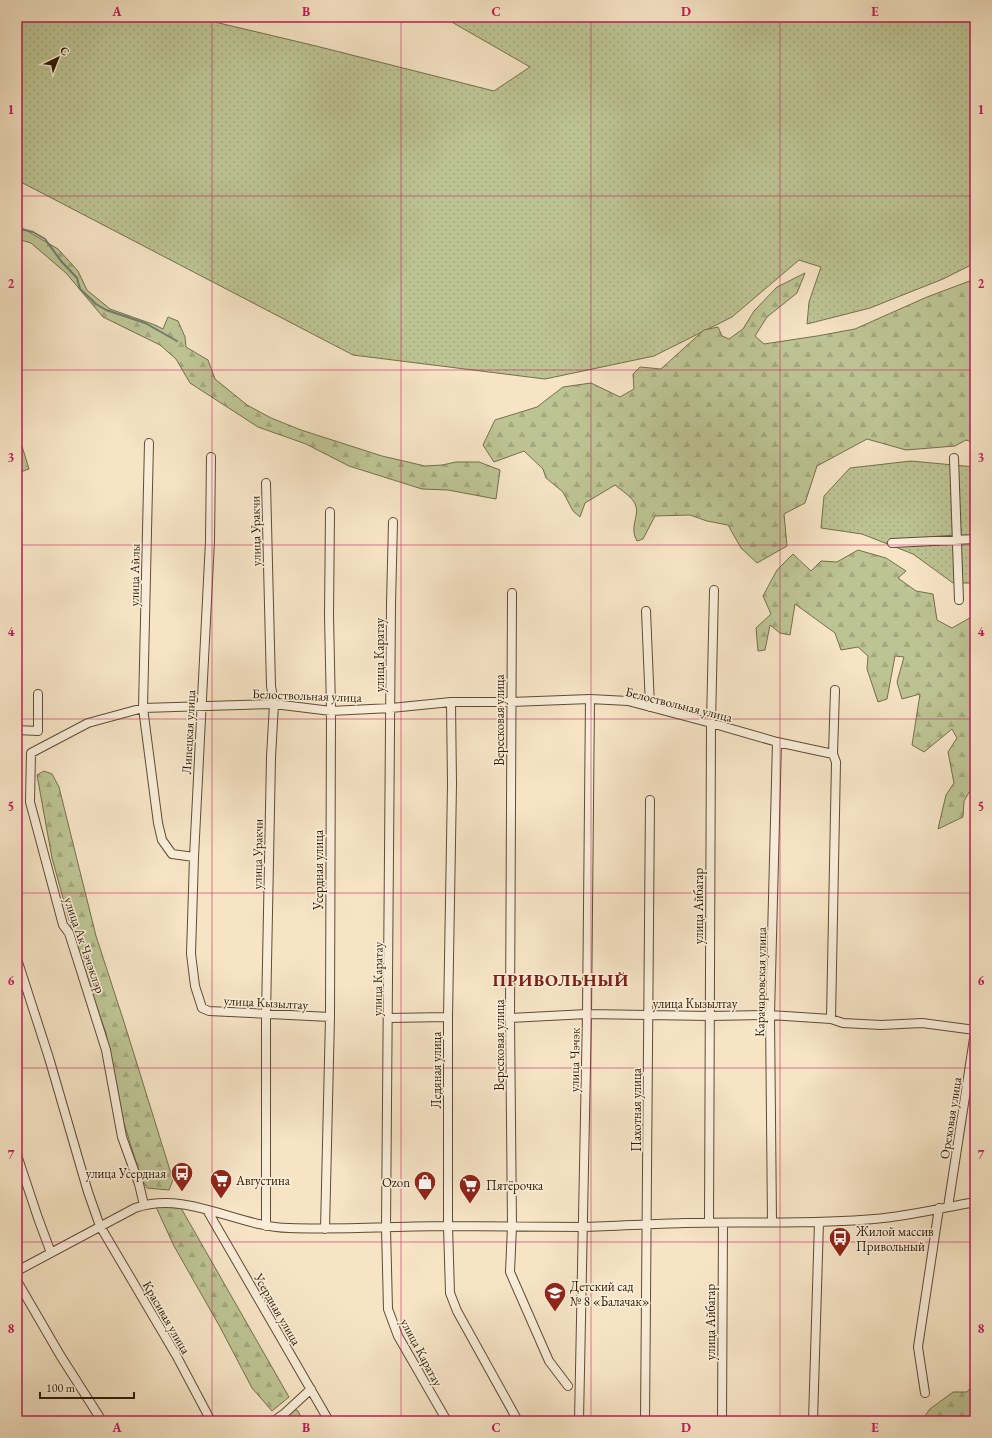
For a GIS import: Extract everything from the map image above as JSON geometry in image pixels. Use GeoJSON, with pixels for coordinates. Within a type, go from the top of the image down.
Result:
{"type":"FeatureCollection","features":[{"type":"Feature","properties":{"kind":"street","name":"улица Айлы"},"geometry":{"type":"LineString","coordinates":[[149,443],[143,708],[154,800],[162,840],[172,854],[194,857]]}},
{"type":"Feature","properties":{"kind":"street","name":"Липецкая улица"},"geometry":{"type":"LineString","coordinates":[[202,1008],[195,986],[191,954],[194,857],[210,541],[211,457]]}},
{"type":"Feature","properties":{"kind":"street"},"geometry":{"type":"LineString","coordinates":[[954,458],[959,600]]}},
{"type":"Feature","properties":{"kind":"street","name":"улица Уракчи"},"geometry":{"type":"LineString","coordinates":[[266,483],[271,686],[274,704],[270,758],[266,1015],[266,1226]]}},
{"type":"Feature","properties":{"kind":"street","name":"Усердная улица"},"geometry":{"type":"LineString","coordinates":[[325,1229],[330,1017],[330,512]]}},
{"type":"Feature","properties":{"kind":"street","name":"улица Каратау"},"geometry":{"type":"LineString","coordinates":[[393,522],[386,1228],[388,1309],[398,1336],[447,1421]]}},
{"type":"Feature","properties":{"kind":"street"},"geometry":{"type":"LineString","coordinates":[[892,543],[975,539]]}},
{"type":"Feature","properties":{"kind":"street","name":"улица Айбагар"},"geometry":{"type":"LineString","coordinates":[[709,1222],[714,590]]}},
{"type":"Feature","properties":{"kind":"street","name":"Вересковая улица"},"geometry":{"type":"LineString","coordinates":[[512,593],[510,1018],[512,1226],[510,1272],[548,1361],[568,1386]]}},
{"type":"Feature","properties":{"kind":"street"},"geometry":{"type":"LineString","coordinates":[[646,611],[650,707]]}},
{"type":"Feature","properties":{"kind":"street"},"geometry":{"type":"LineString","coordinates":[[831,1019],[836,762],[833,754],[835,690]]}},
{"type":"Feature","properties":{"kind":"street"},"geometry":{"type":"LineString","coordinates":[[17,730],[38,731],[38,694]]}},
{"type":"Feature","properties":{"kind":"street","name":"Белоствольная улица"},"geometry":{"type":"LineString","coordinates":[[88,723],[143,708],[274,704],[331,710],[391,708],[451,702],[511,702],[590,699],[628,701],[777,742],[833,754]]}},
{"type":"Feature","properties":{"kind":"street","name":"улица Чэчэк"},"geometry":{"type":"LineString","coordinates":[[579,1421],[587,1014],[590,699]]}},
{"type":"Feature","properties":{"kind":"street","name":"Ледяная улица"},"geometry":{"type":"LineString","coordinates":[[451,702],[452,784],[448,1017],[448,1226],[450,1293],[457,1311],[518,1421]]}},
{"type":"Feature","properties":{"kind":"street","name":"улица Ак Чэчэклэр"},"geometry":{"type":"LineString","coordinates":[[88,723],[31,753],[30,802],[63,925],[69,933],[106,1050],[122,1137],[139,1184],[144,1205]]}},
{"type":"Feature","properties":{"kind":"street","name":"Карачаровская улица"},"geometry":{"type":"LineString","coordinates":[[772,1222],[770,1015],[777,742]]}},
{"type":"Feature","properties":{"kind":"street","name":"Пахотная улица"},"geometry":{"type":"LineString","coordinates":[[645,1421],[650,800]]}},
{"type":"Feature","properties":{"kind":"street"},"geometry":{"type":"LineString","coordinates":[[17,959],[49,1058],[88,1192],[100,1226]]}},
{"type":"Feature","properties":{"kind":"street","name":"улица Кызылтау"},"geometry":{"type":"LineString","coordinates":[[202,1008],[208,1011],[330,1017]]}},
{"type":"Feature","properties":{"kind":"street","name":"улица Кызылтау"},"geometry":{"type":"LineString","coordinates":[[510,1018],[587,1014],[710,1016],[770,1015],[831,1019],[842,1023],[881,1025],[922,1023],[975,1031]]}},
{"type":"Feature","properties":{"kind":"street"},"geometry":{"type":"LineString","coordinates":[[388,1018],[448,1017]]}},
{"type":"Feature","properties":{"kind":"street","name":"Ореховая улица"},"geometry":{"type":"LineString","coordinates":[[925,1393],[918,1347],[975,1031]]}},
{"type":"Feature","properties":{"kind":"street"},"geometry":{"type":"LineString","coordinates":[[17,1155],[51,1253]]}},
{"type":"Feature","properties":{"kind":"street"},"geometry":{"type":"LineString","coordinates":[[17,1271],[100,1226],[144,1205],[152,1203],[173,1203],[207,1210],[266,1226],[325,1229],[448,1226],[583,1227],[709,1222],[828,1222],[877,1219],[975,1202]]}},
{"type":"Feature","properties":{"kind":"street","name":"Усердная улица"},"geometry":{"type":"LineString","coordinates":[[207,1210],[329,1421]]}},
{"type":"Feature","properties":{"kind":"street"},"geometry":{"type":"LineString","coordinates":[[813,1421],[818,1222]]}},
{"type":"Feature","properties":{"kind":"street","name":"улица Айбагар"},"geometry":{"type":"LineString","coordinates":[[722,1421],[723,1223]]}},
{"type":"Feature","properties":{"kind":"street","name":"Красивая улица"},"geometry":{"type":"LineString","coordinates":[[100,1226],[176,1355],[211,1421]]}},
{"type":"Feature","properties":{"kind":"street"},"geometry":{"type":"LineString","coordinates":[[17,1281],[60,1355],[102,1421]]}},
{"type":"Feature","properties":{"kind":"street"},"geometry":{"type":"LineString","coordinates":[[274,1421],[311,1389]]}},
{"type":"Feature","properties":{"kind":"green space"},"geometry":{"type":"Polygon","coordinates":[[[17,17],[206,17],[219,23],[494,91],[530,67],[443,17],[975,17],[975,263],[943,279],[870,308],[807,324],[809,302],[821,267],[799,260],[732,317],[654,356],[545,379],[353,355],[17,180],[17,17]]]}},
{"type":"Feature","properties":{"kind":"green space"},"geometry":{"type":"Polygon","coordinates":[[[17,225],[58,249],[78,271],[87,290],[110,309],[163,329],[168,317],[178,321],[185,337],[186,347],[208,360],[215,379],[247,405],[271,418],[301,430],[382,456],[425,466],[456,462],[479,462],[500,470],[496,499],[448,490],[422,489],[349,466],[306,444],[258,427],[190,383],[176,359],[160,345],[103,317],[66,273],[31,243],[17,239],[17,225]]]}},
{"type":"Feature","properties":{"kind":"green space"},"geometry":{"type":"Polygon","coordinates":[[[805,273],[797,293],[767,317],[755,336],[764,344],[855,329],[927,297],[975,279],[975,443],[966,440],[955,446],[906,450],[867,439],[817,466],[805,503],[784,514],[787,546],[757,563],[741,548],[728,525],[707,521],[690,515],[655,516],[643,539],[637,541],[634,532],[637,510],[635,503],[615,485],[585,503],[580,517],[573,511],[563,492],[546,478],[543,469],[524,451],[494,462],[483,445],[495,420],[537,407],[563,387],[591,383],[620,397],[634,389],[633,374],[640,367],[661,369],[704,330],[718,327],[722,336],[729,339],[743,329],[754,311],[777,287],[805,273]]]}},
{"type":"Feature","properties":{"kind":"green space"},"geometry":{"type":"Polygon","coordinates":[[[17,430],[29,469],[17,473],[17,430]]]}},
{"type":"Feature","properties":{"kind":"green space"},"geometry":{"type":"Polygon","coordinates":[[[911,461],[975,467],[975,583],[953,583],[913,554],[862,534],[821,528],[824,496],[850,468],[911,461]]]}},
{"type":"Feature","properties":{"kind":"green space"},"geometry":{"type":"Polygon","coordinates":[[[858,550],[886,558],[906,571],[898,578],[916,591],[933,594],[937,620],[952,628],[975,615],[975,782],[964,801],[963,817],[938,829],[946,795],[954,783],[948,752],[957,738],[952,729],[924,752],[912,745],[920,694],[902,699],[897,682],[904,657],[895,656],[887,699],[878,702],[867,669],[868,656],[858,647],[841,650],[835,633],[795,604],[790,635],[780,633],[770,625],[765,650],[758,651],[756,628],[771,614],[763,596],[777,570],[793,554],[811,571],[821,561],[837,562],[858,550]]]}},
{"type":"Feature","properties":{"kind":"green space"},"geometry":{"type":"Polygon","coordinates":[[[44,771],[52,774],[59,787],[96,936],[173,1180],[169,1190],[147,1188],[141,1178],[118,1104],[106,1033],[82,967],[52,858],[37,775],[44,771]]]}},
{"type":"Feature","properties":{"kind":"green space"},"geometry":{"type":"Polygon","coordinates":[[[156,1207],[181,1208],[289,1397],[272,1411],[252,1388],[220,1327],[174,1246],[156,1207]]]}},
{"type":"Feature","properties":{"kind":"green space"},"geometry":{"type":"Polygon","coordinates":[[[974,1384],[975,1421],[921,1421],[930,1409],[953,1392],[967,1392],[974,1384]]]}},
{"type":"Feature","properties":{"kind":"green space"},"geometry":{"type":"Polygon","coordinates":[[[290,1406],[298,1411],[303,1421],[275,1421],[290,1406]]]}},
{"type":"Feature","properties":{"kind":"waterway"},"geometry":{"type":"LineString","coordinates":[[17,228],[33,232],[45,239],[61,261],[77,278],[80,289],[96,304],[106,310],[145,323],[177,341]]}},
{"type":"Feature","properties":{"kind":"place","name":"улица Усердная"},"geometry":{"type":"Point","coordinates":[182,1192]}},
{"type":"Feature","properties":{"kind":"place","name":"Августина"},"geometry":{"type":"Point","coordinates":[221,1200]}},
{"type":"Feature","properties":{"kind":"place","name":"Ozon"},"geometry":{"type":"Point","coordinates":[425,1202]}},
{"type":"Feature","properties":{"kind":"place","name":"Пятёрочка"},"geometry":{"type":"Point","coordinates":[470,1204]}},
{"type":"Feature","properties":{"kind":"place","name":"Жилой массив Привольный"},"geometry":{"type":"Point","coordinates":[840,1258]}},
{"type":"Feature","properties":{"kind":"place","name":"Детский сад № 8 «Балачак»"},"geometry":{"type":"Point","coordinates":[555,1312]}},
{"type":"Feature","properties":{"kind":"district","name":"ПРИВОЛЬНЫЙ"},"geometry":{"type":"Point","coordinates":[561,980]}}]}
